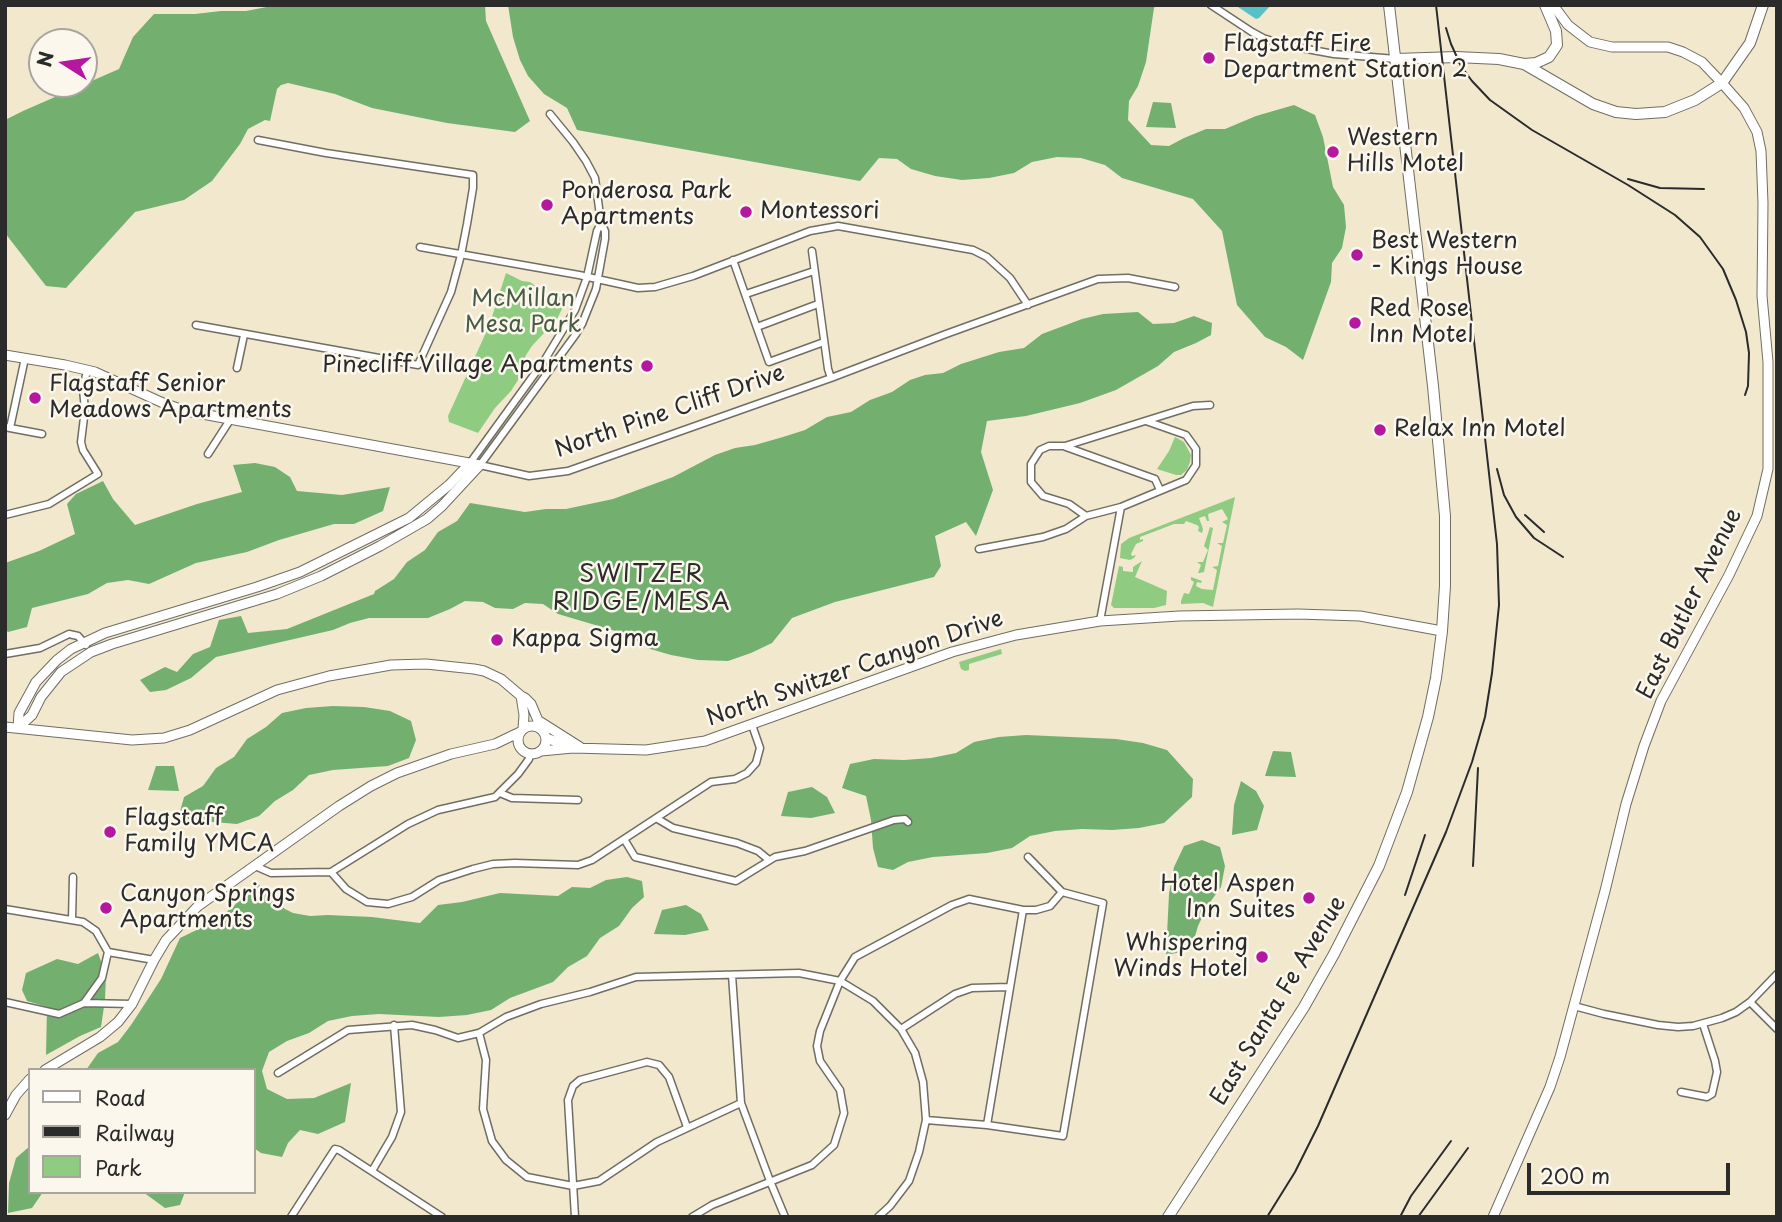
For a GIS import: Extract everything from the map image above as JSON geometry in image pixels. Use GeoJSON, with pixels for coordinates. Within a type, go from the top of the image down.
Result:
{"type":"FeatureCollection","features":[{"type":"Feature","properties":{"kind":"main road","name":"East Santa Fe Avenue"},"geometry":{"type":"LineString","coordinates":[[1168,1217],[1304,1007],[1379,866],[1400,813],[1421,745],[1436,678],[1446,570],[1443,490],[1390,5]]}},
{"type":"Feature","properties":{"kind":"main road"},"geometry":{"type":"LineString","coordinates":[[1396,59],[1456,57],[1536,63],[1549,57],[1557,45],[1556,31],[1545,5]]}},
{"type":"Feature","properties":{"kind":"main road"},"geometry":{"type":"LineString","coordinates":[[1524,64],[1592,104],[1636,114],[1665,112],[1695,100],[1722,83],[1750,43],[1763,5]]}},
{"type":"Feature","properties":{"kind":"street"},"geometry":{"type":"LineString","coordinates":[[1211,5],[1252,32],[1285,45],[1334,54],[1396,59]]}},
{"type":"Feature","properties":{"kind":"street","name":"East Butler Avenue"},"geometry":{"type":"LineString","coordinates":[[1493,1217],[1550,1087],[1605,891],[1626,804],[1647,738],[1661,701],[1729,575],[1757,516],[1768,469],[1772,363],[1762,296],[1763,203],[1761,151],[1757,132],[1749,117],[1702,62],[1678,50],[1655,46],[1612,47],[1590,42],[1560,16],[1553,5]]}},
{"type":"Feature","properties":{"kind":"street"},"geometry":{"type":"LineString","coordinates":[[18,728],[32,715],[41,697],[61,672],[91,652],[112,643],[291,589],[380,547],[433,515],[552,366],[582,324],[596,289],[605,231],[601,223],[595,178],[573,142],[550,114]]}},
{"type":"Feature","properties":{"kind":"street"},"geometry":{"type":"LineString","coordinates":[[196,326],[418,365],[451,292],[474,188],[473,175],[258,140]]}},
{"type":"Feature","properties":{"kind":"street"},"geometry":{"type":"LineString","coordinates":[[18,728],[19,712],[36,682],[71,649],[105,633],[287,577],[406,520],[475,464],[575,310],[601,223]]}},
{"type":"Feature","properties":{"kind":"street"},"geometry":{"type":"LineString","coordinates":[[420,247],[638,288],[655,287],[698,274],[810,231],[838,226],[973,250],[987,257],[1010,278],[1028,305]]}},
{"type":"Feature","properties":{"kind":"street"},"geometry":{"type":"LineString","coordinates":[[812,251],[831,378]]}},
{"type":"Feature","properties":{"kind":"street"},"geometry":{"type":"LineString","coordinates":[[733,260],[769,362],[824,342]]}},
{"type":"Feature","properties":{"kind":"street"},"geometry":{"type":"LineString","coordinates":[[746,294],[814,271]]}},
{"type":"Feature","properties":{"kind":"street","name":"North Pine Cliff Drive"},"geometry":{"type":"LineString","coordinates":[[5,355],[87,370],[186,411],[529,476],[568,471],[831,378],[1098,279],[1128,278],[1175,287]]}},
{"type":"Feature","properties":{"kind":"street"},"geometry":{"type":"LineString","coordinates":[[757,327],[818,304]]}},
{"type":"Feature","properties":{"kind":"street"},"geometry":{"type":"LineString","coordinates":[[237,368],[244,335]]}},
{"type":"Feature","properties":{"kind":"street"},"geometry":{"type":"LineString","coordinates":[[25,358],[8,427],[42,434]]}},
{"type":"Feature","properties":{"kind":"street"},"geometry":{"type":"LineString","coordinates":[[544,360],[552,366]]}},
{"type":"Feature","properties":{"kind":"street"},"geometry":{"type":"LineString","coordinates":[[5,515],[49,504],[98,474],[81,442],[85,409],[83,390],[87,370]]}},
{"type":"Feature","properties":{"kind":"street"},"geometry":{"type":"LineString","coordinates":[[1086,516],[1069,504],[1043,496],[1031,482],[1031,464],[1040,450],[1049,446],[1065,446],[1193,406],[1210,405]]}},
{"type":"Feature","properties":{"kind":"street"},"geometry":{"type":"LineString","coordinates":[[208,454],[230,420]]}},
{"type":"Feature","properties":{"kind":"street"},"geometry":{"type":"LineString","coordinates":[[979,548],[1043,537],[1066,529],[1086,516],[1121,507],[1186,480],[1196,465],[1196,449],[1186,435],[1146,421]]}},
{"type":"Feature","properties":{"kind":"street"},"geometry":{"type":"LineString","coordinates":[[1065,446],[1155,480],[1160,490]]}},
{"type":"Feature","properties":{"kind":"street"},"geometry":{"type":"LineString","coordinates":[[1100,621],[1121,507]]}},
{"type":"Feature","properties":{"kind":"street"},"geometry":{"type":"LineString","coordinates":[[406,520],[412,529]]}},
{"type":"Feature","properties":{"kind":"street","name":"North Switzer Canyon Drive"},"geometry":{"type":"LineString","coordinates":[[495,744],[531,751],[577,748],[646,750],[705,741],[963,649],[1016,635],[1100,621],[1179,616],[1311,614],[1360,616],[1442,631]]}},
{"type":"Feature","properties":{"kind":"street"},"geometry":{"type":"LineString","coordinates":[[5,654],[40,648],[69,634],[75,634],[91,652]]}},
{"type":"Feature","properties":{"kind":"street"},"geometry":{"type":"LineString","coordinates":[[5,727],[132,740],[164,738],[190,730],[277,690],[329,676],[391,665],[426,664],[484,671],[501,679],[525,698],[531,704],[544,734],[544,746],[531,751]]}},
{"type":"Feature","properties":{"kind":"street"},"geometry":{"type":"LineString","coordinates":[[521,696],[524,715],[518,740],[531,751]]}},
{"type":"Feature","properties":{"kind":"street"},"geometry":{"type":"LineString","coordinates":[[538,720],[577,748]]}},
{"type":"Feature","properties":{"kind":"street"},"geometry":{"type":"LineString","coordinates":[[331,872],[346,889],[367,902],[388,904],[412,897],[439,880],[493,864],[578,865],[592,860],[711,782],[735,779],[747,773],[756,762],[760,748],[752,725]]}},
{"type":"Feature","properties":{"kind":"street"},"geometry":{"type":"LineString","coordinates":[[521,731],[530,727],[544,734]]}},
{"type":"Feature","properties":{"kind":"street","name":"North Switzer Canyon Drive"},"geometry":{"type":"LineString","coordinates":[[48,1068],[100,1038],[118,1022],[132,1004],[166,940],[198,906],[371,786],[397,773],[451,754],[495,744],[521,731]]}},
{"type":"Feature","properties":{"kind":"street","name":"North Switzer Canyon Drive"},"geometry":{"type":"LineString","coordinates":[[544,734],[577,748]]}},
{"type":"Feature","properties":{"kind":"street"},"geometry":{"type":"LineString","coordinates":[[255,866],[271,873],[331,872],[408,824],[438,810],[488,799],[500,793],[519,774],[531,751]]}},
{"type":"Feature","properties":{"kind":"street"},"geometry":{"type":"LineString","coordinates":[[500,793],[512,798],[578,800]]}},
{"type":"Feature","properties":{"kind":"street"},"geometry":{"type":"LineString","coordinates":[[656,818],[673,828],[737,843],[758,851],[769,860]]}},
{"type":"Feature","properties":{"kind":"street"},"geometry":{"type":"LineString","coordinates":[[625,839],[635,857],[736,881],[775,857],[805,851],[894,820],[905,819],[908,822]]}},
{"type":"Feature","properties":{"kind":"street"},"geometry":{"type":"LineString","coordinates":[[926,1120],[987,1125],[1063,1136],[1103,903],[1062,892],[1028,857]]}},
{"type":"Feature","properties":{"kind":"street"},"geometry":{"type":"LineString","coordinates":[[72,877],[72,920]]}},
{"type":"Feature","properties":{"kind":"street"},"geometry":{"type":"LineString","coordinates":[[692,1217],[712,1205],[812,1165],[834,1145],[844,1113],[840,1090],[820,1061],[817,1046],[820,1031],[840,981],[855,957],[952,905],[969,899],[1023,910],[1036,910],[1050,906],[1062,892]]}},
{"type":"Feature","properties":{"kind":"street"},"geometry":{"type":"LineString","coordinates":[[5,909],[83,922],[96,931],[108,952],[103,978],[84,1003]]}},
{"type":"Feature","properties":{"kind":"street"},"geometry":{"type":"LineString","coordinates":[[987,1125],[1023,910]]}},
{"type":"Feature","properties":{"kind":"street"},"geometry":{"type":"LineString","coordinates":[[108,952],[154,960]]}},
{"type":"Feature","properties":{"kind":"street"},"geometry":{"type":"LineString","coordinates":[[278,1073],[348,1030],[412,1025],[458,1038],[479,1032],[506,1017],[541,1004],[636,977],[799,973],[840,981],[873,1001],[901,1029],[915,1053],[923,1082],[926,1120],[919,1152],[909,1181],[878,1217]]}},
{"type":"Feature","properties":{"kind":"street"},"geometry":{"type":"LineString","coordinates":[[1574,1006],[1658,1025],[1678,1027],[1703,1024],[1736,1012],[1750,1002],[1777,974]]}},
{"type":"Feature","properties":{"kind":"street"},"geometry":{"type":"LineString","coordinates":[[732,975],[741,1103],[785,1217]]}},
{"type":"Feature","properties":{"kind":"street"},"geometry":{"type":"LineString","coordinates":[[901,1029],[956,994],[972,988],[1009,987]]}},
{"type":"Feature","properties":{"kind":"street"},"geometry":{"type":"LineString","coordinates":[[5,1002],[60,1014],[84,1003],[132,1004]]}},
{"type":"Feature","properties":{"kind":"street"},"geometry":{"type":"LineString","coordinates":[[1750,1002],[1777,1029]]}},
{"type":"Feature","properties":{"kind":"street"},"geometry":{"type":"LineString","coordinates":[[1681,1092],[1707,1097],[1712,1094],[1717,1072],[1703,1024]]}},
{"type":"Feature","properties":{"kind":"street"},"geometry":{"type":"LineString","coordinates":[[372,1171],[392,1136],[401,1112],[394,1025]]}},
{"type":"Feature","properties":{"kind":"street"},"geometry":{"type":"LineString","coordinates":[[479,1032],[486,1060],[483,1109],[492,1141],[506,1160],[527,1177],[573,1186],[599,1181],[657,1142],[741,1103]]}},
{"type":"Feature","properties":{"kind":"street"},"geometry":{"type":"LineString","coordinates":[[575,1217],[568,1100],[573,1086],[580,1080],[647,1062],[659,1065],[669,1077],[687,1127]]}},
{"type":"Feature","properties":{"kind":"street"},"geometry":{"type":"LineString","coordinates":[[5,1115],[16,1095],[28,1081]]}},
{"type":"Feature","properties":{"kind":"street"},"geometry":{"type":"LineString","coordinates":[[291,1217],[335,1149],[442,1217]]}},
{"type":"Feature","properties":{"kind":"green space"},"geometry":{"type":"Polygon","coordinates":[[[277,5],[485,5],[486,21],[530,121],[515,132],[447,123],[372,108],[335,94],[288,83],[281,85],[277,89],[270,121],[265,120],[248,129],[212,181],[184,200],[135,212],[66,288],[46,286],[5,233],[5,120],[53,98],[98,98],[98,78],[119,69],[133,37],[154,14],[246,11],[277,5]]]}},
{"type":"Feature","properties":{"kind":"green space"},"geometry":{"type":"Polygon","coordinates":[[[508,5],[1156,5],[1146,62],[1138,86],[1129,101],[1128,120],[1151,145],[1169,146],[1206,129],[1225,129],[1294,105],[1315,115],[1323,137],[1333,187],[1344,205],[1346,227],[1342,248],[1332,263],[1331,282],[1303,360],[1286,347],[1265,337],[1237,305],[1222,231],[1193,199],[1122,178],[1105,165],[1081,158],[1057,157],[1032,162],[1014,173],[962,180],[911,169],[897,159],[879,158],[860,181],[577,130],[567,108],[544,94],[528,76],[513,37],[508,5]]]}},
{"type":"Feature","properties":{"kind":"green space"},"geometry":{"type":"Polygon","coordinates":[[[1153,102],[1171,103],[1176,128],[1146,127],[1153,102]]]}},
{"type":"Feature","properties":{"kind":"green space","name":"McMillan Mesa Park"},"geometry":{"type":"Polygon","coordinates":[[[506,273],[530,282],[547,294],[559,293],[564,305],[557,319],[526,355],[518,380],[511,391],[478,433],[449,422],[448,416],[489,326],[506,273]]]}},
{"type":"Feature","properties":{"kind":"green space"},"geometry":{"type":"Polygon","coordinates":[[[1138,312],[1153,324],[1174,323],[1194,316],[1212,323],[1211,335],[1174,352],[1158,366],[1116,390],[1080,403],[1026,416],[987,421],[981,452],[993,490],[976,536],[966,522],[935,536],[941,566],[934,577],[835,602],[792,618],[772,643],[751,653],[728,661],[698,660],[647,648],[629,635],[558,614],[543,604],[525,603],[513,609],[465,601],[428,618],[369,618],[333,630],[216,657],[191,678],[166,690],[150,692],[140,680],[165,667],[177,672],[193,654],[210,647],[219,620],[241,616],[248,633],[287,629],[374,594],[394,579],[407,562],[425,550],[438,532],[457,521],[470,503],[525,512],[566,509],[613,499],[673,477],[715,455],[783,437],[805,430],[827,417],[851,412],[910,380],[943,373],[961,364],[999,352],[1024,348],[1042,334],[1082,319],[1103,314],[1138,312]]]}},
{"type":"Feature","properties":{"kind":"green space"},"geometry":{"type":"Polygon","coordinates":[[[1175,437],[1184,442],[1191,455],[1187,470],[1181,475],[1157,469],[1175,437]]]}},
{"type":"Feature","properties":{"kind":"green space"},"geometry":{"type":"Polygon","coordinates":[[[255,463],[275,467],[290,477],[297,491],[342,495],[390,487],[383,511],[354,524],[334,524],[247,552],[196,563],[149,584],[128,580],[107,583],[88,594],[32,608],[27,627],[8,632],[5,629],[5,563],[75,534],[67,504],[76,494],[103,481],[113,499],[135,525],[242,492],[233,465],[255,463]]]}},
{"type":"Feature","properties":{"kind":"green space"},"geometry":{"type":"Polygon","coordinates":[[[1235,497],[1213,607],[1203,603],[1181,604],[1181,601],[1184,593],[1189,594],[1194,582],[1191,577],[1202,581],[1197,582],[1196,586],[1213,590],[1217,570],[1212,567],[1218,566],[1222,546],[1217,543],[1223,543],[1227,525],[1222,522],[1228,519],[1222,509],[1208,514],[1209,521],[1205,516],[1199,518],[1202,533],[1198,531],[1197,525],[1186,521],[1184,524],[1174,524],[1140,537],[1143,541],[1136,544],[1131,554],[1136,555],[1134,558],[1120,558],[1121,544],[1129,538],[1235,497]]]}},
{"type":"Feature","properties":{"kind":"green space"},"geometry":{"type":"Polygon","coordinates":[[[1210,527],[1213,528],[1204,572],[1198,573],[1201,565],[1197,562],[1203,562],[1208,550],[1204,546],[1210,527]]]}},
{"type":"Feature","properties":{"kind":"green space"},"geometry":{"type":"Polygon","coordinates":[[[1142,561],[1135,577],[1167,591],[1166,605],[1154,608],[1114,608],[1111,605],[1119,566],[1123,567],[1123,571],[1133,572],[1133,567],[1142,561]]]}},
{"type":"Feature","properties":{"kind":"green space"},"geometry":{"type":"Polygon","coordinates":[[[1001,649],[1002,654],[969,664],[969,670],[961,669],[959,662],[1001,649]]]}},
{"type":"Feature","properties":{"kind":"green space"},"geometry":{"type":"Polygon","coordinates":[[[333,706],[390,711],[411,721],[416,740],[409,758],[388,766],[333,770],[309,775],[259,816],[237,824],[178,819],[184,797],[203,786],[216,768],[234,757],[247,739],[282,713],[333,706]]]}},
{"type":"Feature","properties":{"kind":"green space"},"geometry":{"type":"Polygon","coordinates":[[[1026,735],[1116,739],[1167,750],[1193,779],[1192,797],[1164,823],[1112,830],[1055,831],[1030,836],[1012,848],[987,853],[933,857],[908,862],[893,870],[878,867],[866,796],[842,788],[850,764],[874,759],[931,758],[956,753],[974,742],[1026,735]]]}},
{"type":"Feature","properties":{"kind":"green space"},"geometry":{"type":"Polygon","coordinates":[[[1273,751],[1291,752],[1296,777],[1265,776],[1273,751]]]}},
{"type":"Feature","properties":{"kind":"green space"},"geometry":{"type":"Polygon","coordinates":[[[156,766],[174,766],[179,791],[148,790],[156,766]]]}},
{"type":"Feature","properties":{"kind":"green space"},"geometry":{"type":"Polygon","coordinates":[[[1241,781],[1256,791],[1264,806],[1257,830],[1232,835],[1234,805],[1241,781]]]}},
{"type":"Feature","properties":{"kind":"green space"},"geometry":{"type":"Polygon","coordinates":[[[812,787],[827,797],[835,813],[811,818],[781,816],[788,792],[812,787]]]}},
{"type":"Feature","properties":{"kind":"green space"},"geometry":{"type":"Polygon","coordinates":[[[1202,840],[1220,847],[1225,866],[1221,887],[1198,926],[1191,950],[1166,955],[1169,894],[1174,867],[1184,846],[1202,840]]]}},
{"type":"Feature","properties":{"kind":"green space"},"geometry":{"type":"Polygon","coordinates":[[[627,877],[642,881],[644,897],[619,926],[600,938],[587,956],[568,967],[553,982],[510,998],[491,1010],[467,1015],[439,1017],[379,1014],[328,1021],[269,1052],[262,1071],[267,1089],[287,1099],[314,1098],[351,1083],[345,1122],[318,1134],[300,1130],[288,1143],[282,1157],[256,1149],[256,1068],[87,1068],[98,1053],[118,1042],[131,1025],[161,979],[180,938],[211,923],[233,907],[256,882],[293,913],[310,916],[372,917],[420,923],[438,905],[500,893],[558,896],[572,887],[590,888],[606,880],[627,877]]]}},
{"type":"Feature","properties":{"kind":"green space"},"geometry":{"type":"Polygon","coordinates":[[[686,905],[701,914],[709,930],[685,935],[654,934],[662,910],[686,905]]]}},
{"type":"Feature","properties":{"kind":"green space"},"geometry":{"type":"Polygon","coordinates":[[[98,953],[106,975],[101,1027],[46,1055],[47,1007],[27,1001],[22,990],[26,973],[57,959],[78,964],[98,953]]]}},
{"type":"Feature","properties":{"kind":"green space"},"geometry":{"type":"Polygon","coordinates":[[[28,1148],[28,1194],[42,1194],[32,1208],[8,1213],[9,1183],[16,1158],[28,1148]]]}},
{"type":"Feature","properties":{"kind":"green space"},"geometry":{"type":"Polygon","coordinates":[[[146,1194],[184,1194],[180,1205],[165,1208],[146,1194]]]}},
{"type":"Feature","properties":{"kind":"water"},"geometry":{"type":"Polygon","coordinates":[[[1235,5],[1271,5],[1256,19],[1235,5]]]}},
{"type":"Feature","properties":{"kind":"railway"},"geometry":{"type":"LineString","coordinates":[[1267,1217],[1295,1172],[1318,1126],[1446,832],[1472,762],[1485,717],[1492,673],[1499,605],[1497,544],[1436,5]]}},
{"type":"Feature","properties":{"kind":"railway"},"geometry":{"type":"LineString","coordinates":[[1446,28],[1461,66],[1490,100],[1532,130],[1675,215],[1700,237],[1723,269],[1746,332],[1749,353],[1748,386],[1745,395]]}},
{"type":"Feature","properties":{"kind":"railway"},"geometry":{"type":"LineString","coordinates":[[1628,179],[1660,188],[1704,189]]}},
{"type":"Feature","properties":{"kind":"railway"},"geometry":{"type":"LineString","coordinates":[[1497,469],[1504,495],[1516,517],[1534,538],[1563,557]]}},
{"type":"Feature","properties":{"kind":"railway"},"geometry":{"type":"LineString","coordinates":[[1525,515],[1544,532]]}},
{"type":"Feature","properties":{"kind":"railway"},"geometry":{"type":"LineString","coordinates":[[1473,866],[1478,768]]}},
{"type":"Feature","properties":{"kind":"railway"},"geometry":{"type":"LineString","coordinates":[[1405,895],[1425,835]]}},
{"type":"Feature","properties":{"kind":"railway"},"geometry":{"type":"LineString","coordinates":[[1400,1217],[1411,1196],[1451,1141]]}},
{"type":"Feature","properties":{"kind":"railway"},"geometry":{"type":"LineString","coordinates":[[1418,1217],[1468,1148]]}},
{"type":"Feature","properties":{"kind":"place","name":"Flagstaff Fire Department Station 2"},"geometry":{"type":"Point","coordinates":[1209,58]}},
{"type":"Feature","properties":{"kind":"place","name":"Western Hills Motel"},"geometry":{"type":"Point","coordinates":[1333,152]}},
{"type":"Feature","properties":{"kind":"place","name":"Ponderosa Park Apartments"},"geometry":{"type":"Point","coordinates":[547,205]}},
{"type":"Feature","properties":{"kind":"place","name":"Montessori"},"geometry":{"type":"Point","coordinates":[746,212]}},
{"type":"Feature","properties":{"kind":"place","name":"Best Western - Kings House"},"geometry":{"type":"Point","coordinates":[1357,255]}},
{"type":"Feature","properties":{"kind":"place","name":"Red Rose Inn Motel"},"geometry":{"type":"Point","coordinates":[1355,323]}},
{"type":"Feature","properties":{"kind":"place","name":"Pinecliff Village Apartments"},"geometry":{"type":"Point","coordinates":[647,366]}},
{"type":"Feature","properties":{"kind":"place","name":"Flagstaff Senior Meadows Apartments"},"geometry":{"type":"Point","coordinates":[35,398]}},
{"type":"Feature","properties":{"kind":"place","name":"Relax Inn Motel"},"geometry":{"type":"Point","coordinates":[1380,430]}},
{"type":"Feature","properties":{"kind":"place","name":"Kappa Sigma"},"geometry":{"type":"Point","coordinates":[497,640]}},
{"type":"Feature","properties":{"kind":"place","name":"Flagstaff Family YMCA"},"geometry":{"type":"Point","coordinates":[110,832]}},
{"type":"Feature","properties":{"kind":"place","name":"Hotel Aspen Inn Suites"},"geometry":{"type":"Point","coordinates":[1309,898]}},
{"type":"Feature","properties":{"kind":"place","name":"Canyon Springs Apartments"},"geometry":{"type":"Point","coordinates":[106,908]}},
{"type":"Feature","properties":{"kind":"place","name":"Whispering Winds Hotel"},"geometry":{"type":"Point","coordinates":[1262,957]}},
{"type":"Feature","properties":{"kind":"district","name":"SWITZER RIDGE/MESA"},"geometry":{"type":"Point","coordinates":[642,589]}}]}
